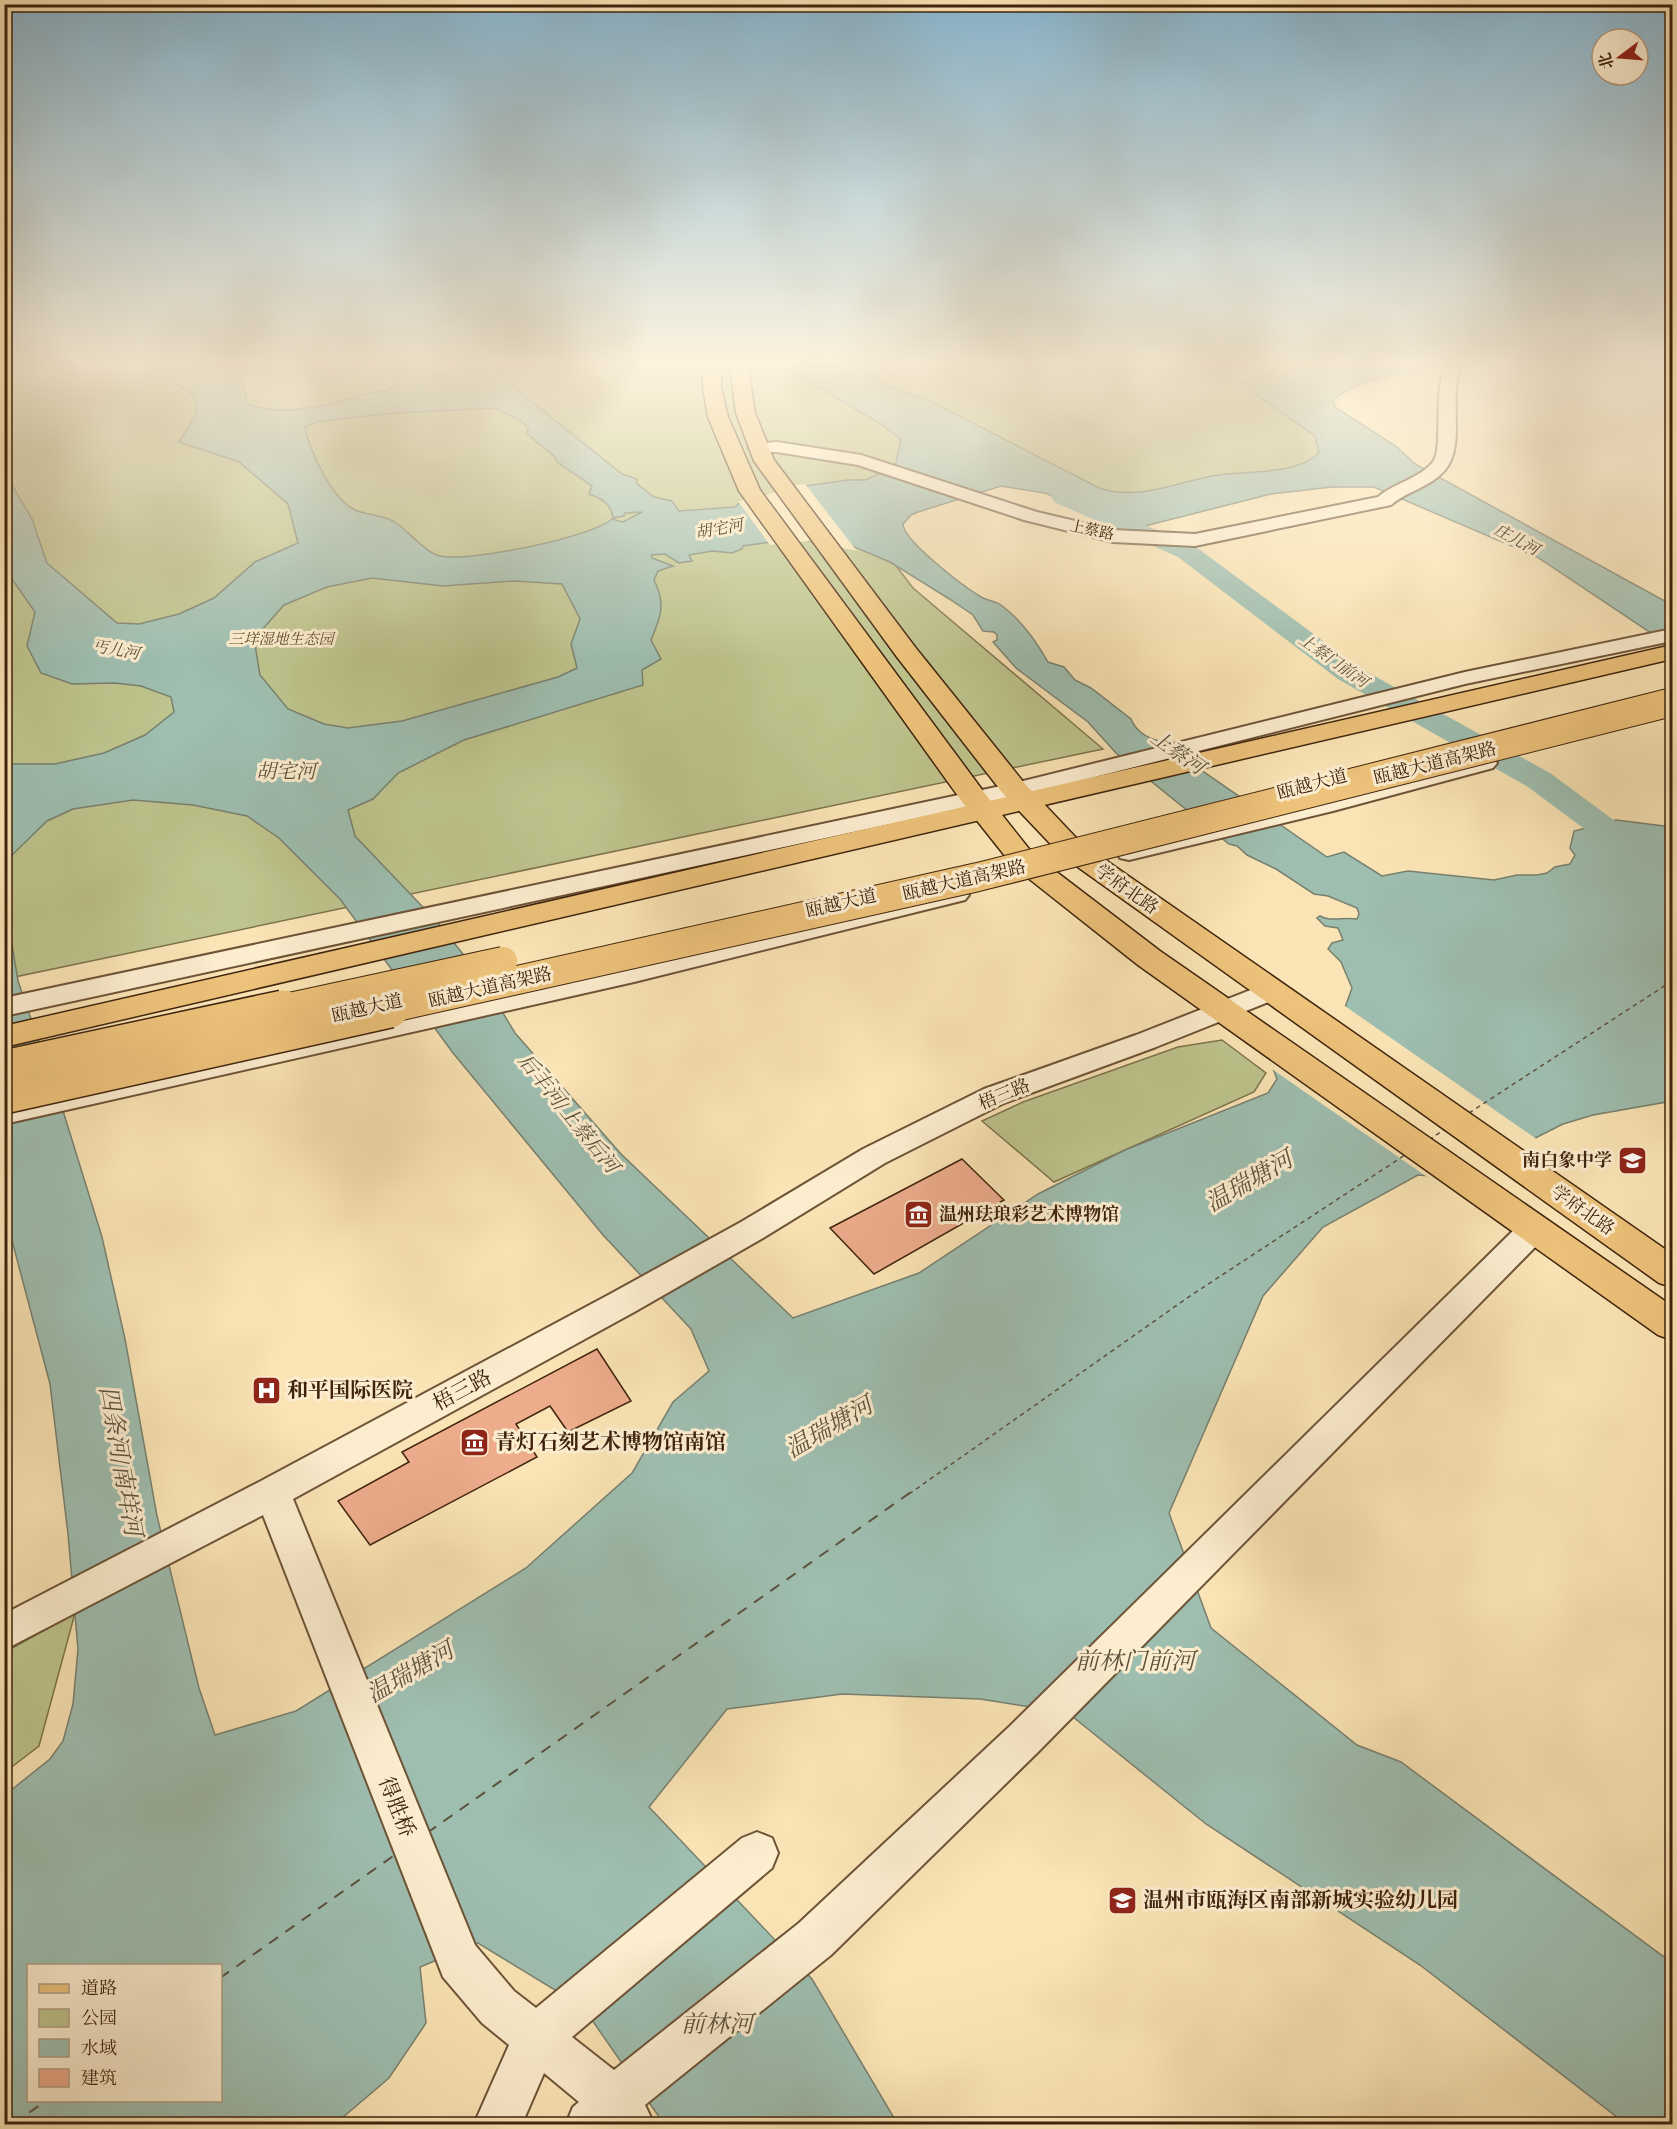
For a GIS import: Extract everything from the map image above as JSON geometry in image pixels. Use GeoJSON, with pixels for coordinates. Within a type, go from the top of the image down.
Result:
{"type":"FeatureCollection","features":[{"type":"Feature","properties":{"kind":"main road"},"geometry":{"type":"LineString","coordinates":[[737,461],[750,491],[979,804],[1032,867],[1149,958],[1672,1325]]}},
{"type":"Feature","properties":{"kind":"main road","name":"学府北路"},"geometry":{"type":"LineString","coordinates":[[766,461],[781,486],[906,652],[1021,795],[1080,856],[1672,1273]]}},
{"type":"Feature","properties":{"kind":"main road"},"geometry":{"type":"LineString","coordinates":[[4,1037],[88,1013],[347,947],[713,866],[822,849],[979,804],[1120,779],[1442,704],[1666,645]]}},
{"type":"Feature","properties":{"kind":"main road","name":"瓯越大道高架路"},"geometry":{"type":"LineString","coordinates":[[4,1069],[965,860],[1480,730],[1672,686]]}},
{"type":"Feature","properties":{"kind":"main road","name":"瓯越大道"},"geometry":{"type":"LineString","coordinates":[[4,1088],[75,1086],[514,988],[592,957],[1080,856],[1169,824],[1424,754],[1672,695]]}},
{"type":"Feature","properties":{"kind":"main road","name":"瓯越大道高架路"},"geometry":{"type":"LineString","coordinates":[[4,1095],[978,877],[1672,702]]}},
{"type":"Feature","properties":{"kind":"main road"},"geometry":{"type":"LineString","coordinates":[[4,1027],[88,1013]]}},
{"type":"Feature","properties":{"kind":"street","name":"上蔡路"},"geometry":{"type":"LineString","coordinates":[[865,461],[1031,516],[1113,536],[1195,540],[1384,501],[1393,491],[1430,476],[1442,461]]}},
{"type":"Feature","properties":{"kind":"street"},"geometry":{"type":"LineString","coordinates":[[1021,795],[1464,678],[1666,645]]}},
{"type":"Feature","properties":{"kind":"street"},"geometry":{"type":"LineString","coordinates":[[1080,856],[1325,807],[1600,731],[1672,716]]}},
{"type":"Feature","properties":{"kind":"street"},"geometry":{"type":"LineString","coordinates":[[464,921],[979,804]]}},
{"type":"Feature","properties":{"kind":"street"},"geometry":{"type":"LineString","coordinates":[[4,1007],[347,947]]}},
{"type":"Feature","properties":{"kind":"street","name":"梧三路"},"geometry":{"type":"LineString","coordinates":[[4,1633],[272,1493],[624,1302],[752,1230],[874,1156],[994,1096],[1146,1041],[1223,1010],[1283,999]]}},
{"type":"Feature","properties":{"kind":"street"},"geometry":{"type":"LineString","coordinates":[[4,1114],[75,1086]]}},
{"type":"Feature","properties":{"kind":"street"},"geometry":{"type":"LineString","coordinates":[[615,2111],[814,1939],[1024,1739],[1535,1228]]}},
{"type":"Feature","properties":{"kind":"street","name":"得胜桥"},"geometry":{"type":"LineString","coordinates":[[272,1493],[334,1654],[459,1960],[498,2007],[603,2091],[615,2111]]}},
{"type":"Feature","properties":{"kind":"street"},"geometry":{"type":"LineString","coordinates":[[498,2124],[536,2038],[757,1853]]}},
{"type":"Feature","properties":{"kind":"green space","name":"三垟湿地生态园"},"geometry":{"type":"Polygon","coordinates":[[[5,461],[1371,461],[1140,516],[1031,472],[852,508],[913,588],[1103,749],[5,979],[5,461]]]}},
{"type":"Feature","properties":{"kind":"green space"},"geometry":{"type":"Polygon","coordinates":[[[1222,1040],[1266,1073],[1254,1092],[1054,1182],[982,1121],[1023,1102],[1178,1047],[1222,1040]]]}},
{"type":"Feature","properties":{"kind":"green space"},"geometry":{"type":"Polygon","coordinates":[[[75,1613],[39,1746],[5,1772],[5,1652],[75,1613]]]}},
{"type":"Feature","properties":{"kind":"water"},"geometry":{"type":"Polygon","coordinates":[[[237,461],[317,461],[336,494],[353,509],[391,520],[435,554],[455,557],[501,552],[556,541],[580,534],[612,519],[623,522],[642,512],[625,513],[624,516],[613,518],[605,502],[589,494],[592,486],[557,461],[606,461],[622,474],[637,479],[637,484],[654,497],[672,501],[679,511],[735,507],[738,504],[766,499],[791,488],[848,480],[865,480],[895,467],[896,461],[1047,461],[1099,488],[1128,493],[1156,490],[1212,476],[1283,469],[1306,461],[1412,461],[1672,605],[1672,647],[1537,557],[1374,487],[1332,487],[1271,494],[1137,528],[1045,493],[1001,486],[918,512],[911,515],[903,524],[913,541],[937,564],[975,593],[1001,605],[1015,617],[1033,638],[1048,662],[1064,667],[1075,680],[1091,688],[1131,719],[1142,733],[1159,741],[1327,857],[1344,852],[1382,876],[1408,871],[1494,880],[1517,875],[1547,873],[1555,867],[1570,864],[1575,855],[1570,848],[1574,831],[1616,820],[1672,827],[1672,1101],[1593,1115],[1563,1124],[1466,1173],[1445,1177],[1418,1175],[1323,1227],[1263,1296],[1169,1513],[1211,1628],[1357,1745],[1401,1762],[1672,1963],[1672,2124],[1626,2124],[1420,1965],[1206,1824],[1068,1713],[980,1699],[842,1694],[727,1709],[649,1807],[812,1979],[894,2118],[900,2124],[664,2124],[583,2007],[478,1943],[420,1967],[426,2023],[389,2078],[335,2124],[5,2124],[5,1795],[50,1759],[63,1741],[73,1704],[78,1649],[68,1534],[50,1384],[5,1214],[5,902],[18,981],[64,1114],[102,1237],[125,1339],[157,1516],[199,1688],[215,1735],[296,1711],[526,1568],[632,1473],[673,1402],[709,1371],[691,1329],[603,1235],[453,1053],[340,899],[279,838],[247,816],[193,805],[133,800],[73,809],[47,821],[12,855],[5,896],[5,764],[55,764],[104,753],[145,735],[174,712],[171,697],[141,686],[115,683],[72,684],[41,673],[27,646],[35,612],[5,569],[5,465],[13,487],[32,519],[47,563],[117,623],[139,624],[179,614],[214,598],[255,562],[298,543],[288,504],[237,461]],[[792,539],[743,546],[742,549],[732,553],[712,551],[689,555],[692,561],[679,563],[665,554],[651,555],[652,558],[673,566],[658,571],[654,580],[660,596],[661,610],[651,640],[661,659],[642,670],[643,685],[464,740],[398,773],[373,799],[348,810],[355,836],[439,924],[482,978],[515,1033],[621,1154],[793,1318],[919,1273],[1038,1194],[1125,1150],[1268,1093],[1277,1079],[1272,1066],[1344,1010],[1352,988],[1341,962],[1328,949],[1332,943],[1343,940],[1338,928],[1325,926],[1317,918],[1320,916],[1328,919],[1357,919],[1359,914],[1357,908],[1328,896],[1314,894],[1276,869],[1247,855],[1237,846],[1229,844],[1116,753],[1088,722],[1016,668],[993,642],[997,640],[997,635],[994,632],[983,631],[973,615],[951,600],[890,562],[852,546],[792,539]],[[372,578],[327,587],[284,605],[254,639],[260,675],[288,709],[324,724],[348,728],[402,721],[558,677],[577,668],[571,644],[580,619],[562,584],[515,581],[443,586],[372,578]]]}},
{"type":"Feature","properties":{"kind":"pier"},"geometry":{"type":"Polygon","coordinates":[[[805,484],[857,551],[810,541],[770,545],[738,501],[765,496],[787,486],[805,484]]]}},
{"type":"Feature","properties":{"kind":"pier"},"geometry":{"type":"Polygon","coordinates":[[[1342,1004],[1538,1140],[1467,1176],[1445,1180],[1430,1179],[1269,1067],[1263,1057],[1270,1045],[1341,1007],[1342,1004]]]}},
{"type":"Feature","properties":{"kind":"building","name":"温州珐琅彩艺术博物馆"},"geometry":{"type":"Polygon","coordinates":[[[962,1159],[1004,1200],[874,1274],[830,1228],[962,1159]]]}},
{"type":"Feature","properties":{"kind":"building","name":"青灯石刻艺术博物馆南馆"},"geometry":{"type":"Polygon","coordinates":[[[597,1349],[631,1401],[568,1432],[550,1406],[516,1424],[537,1457],[370,1545],[338,1501],[409,1462],[402,1452],[597,1349]]]}},
{"type":"Feature","properties":{"kind":"waterway","name":"上蔡门前河"},"geometry":{"type":"LineString","coordinates":[[1063,497],[1187,552],[1348,673],[1539,780],[1672,878]]}},
{"type":"Feature","properties":{"kind":"ferry route"},"geometry":{"type":"LineString","coordinates":[[1469,1113],[1672,981]]}},
{"type":"Feature","properties":{"kind":"ferry route"},"geometry":{"type":"LineString","coordinates":[[1429,1140],[1445,1129]]}},
{"type":"Feature","properties":{"kind":"ferry route"},"geometry":{"type":"LineString","coordinates":[[909,1494],[1190,1296],[1405,1155]]}},
{"type":"Feature","properties":{"kind":"ferry route"},"geometry":{"type":"LineString","coordinates":[[427,1833],[911,1492]]}},
{"type":"Feature","properties":{"kind":"ferry route"},"geometry":{"type":"LineString","coordinates":[[222,1977],[396,1854]]}},
{"type":"Feature","properties":{"kind":"ferry route"},"geometry":{"type":"LineString","coordinates":[[13,2124],[44,2102]]}},
{"type":"Feature","properties":{"kind":"place","name":"南白象中学"},"geometry":{"type":"Point","coordinates":[1633,1160]}},
{"type":"Feature","properties":{"kind":"place","name":"温州珐琅彩艺术博物馆"},"geometry":{"type":"Point","coordinates":[918,1214]}},
{"type":"Feature","properties":{"kind":"place","name":"和平国际医院"},"geometry":{"type":"Point","coordinates":[266,1390]}},
{"type":"Feature","properties":{"kind":"place","name":"青灯石刻艺术博物馆南馆"},"geometry":{"type":"Point","coordinates":[474,1442]}},
{"type":"Feature","properties":{"kind":"place","name":"温州市瓯海区南部新城实验幼儿园"},"geometry":{"type":"Point","coordinates":[1122,1900]}},
{"type":"Feature","properties":{"kind":"water label","name":"胡宅河"},"geometry":{"type":"Point","coordinates":[719,528]}},
{"type":"Feature","properties":{"kind":"water label","name":"庄儿河"},"geometry":{"type":"Point","coordinates":[1517,539]}},
{"type":"Feature","properties":{"kind":"water label","name":"丐儿河"},"geometry":{"type":"Point","coordinates":[116,649]}},
{"type":"Feature","properties":{"kind":"water label","name":"上蔡河"},"geometry":{"type":"Point","coordinates":[1178,752]}},
{"type":"Feature","properties":{"kind":"water label","name":"胡宅河"},"geometry":{"type":"Point","coordinates":[286,771]}},
{"type":"Feature","properties":{"kind":"water label","name":"后丰河/上蔡后河"},"geometry":{"type":"Point","coordinates":[569,1113]}},
{"type":"Feature","properties":{"kind":"water label","name":"温瑞塘河"},"geometry":{"type":"Point","coordinates":[1249,1181]}},
{"type":"Feature","properties":{"kind":"water label","name":"温瑞塘河"},"geometry":{"type":"Point","coordinates":[829,1427]}},
{"type":"Feature","properties":{"kind":"water label","name":"四条河/南垟河"},"geometry":{"type":"Point","coordinates":[121,1461]}},
{"type":"Feature","properties":{"kind":"water label","name":"前林门前河"},"geometry":{"type":"Point","coordinates":[1135,1661]}},
{"type":"Feature","properties":{"kind":"water label","name":"温瑞塘河"},"geometry":{"type":"Point","coordinates":[410,1672]}},
{"type":"Feature","properties":{"kind":"water label","name":"前林河"},"geometry":{"type":"Point","coordinates":[717,2024]}}]}
